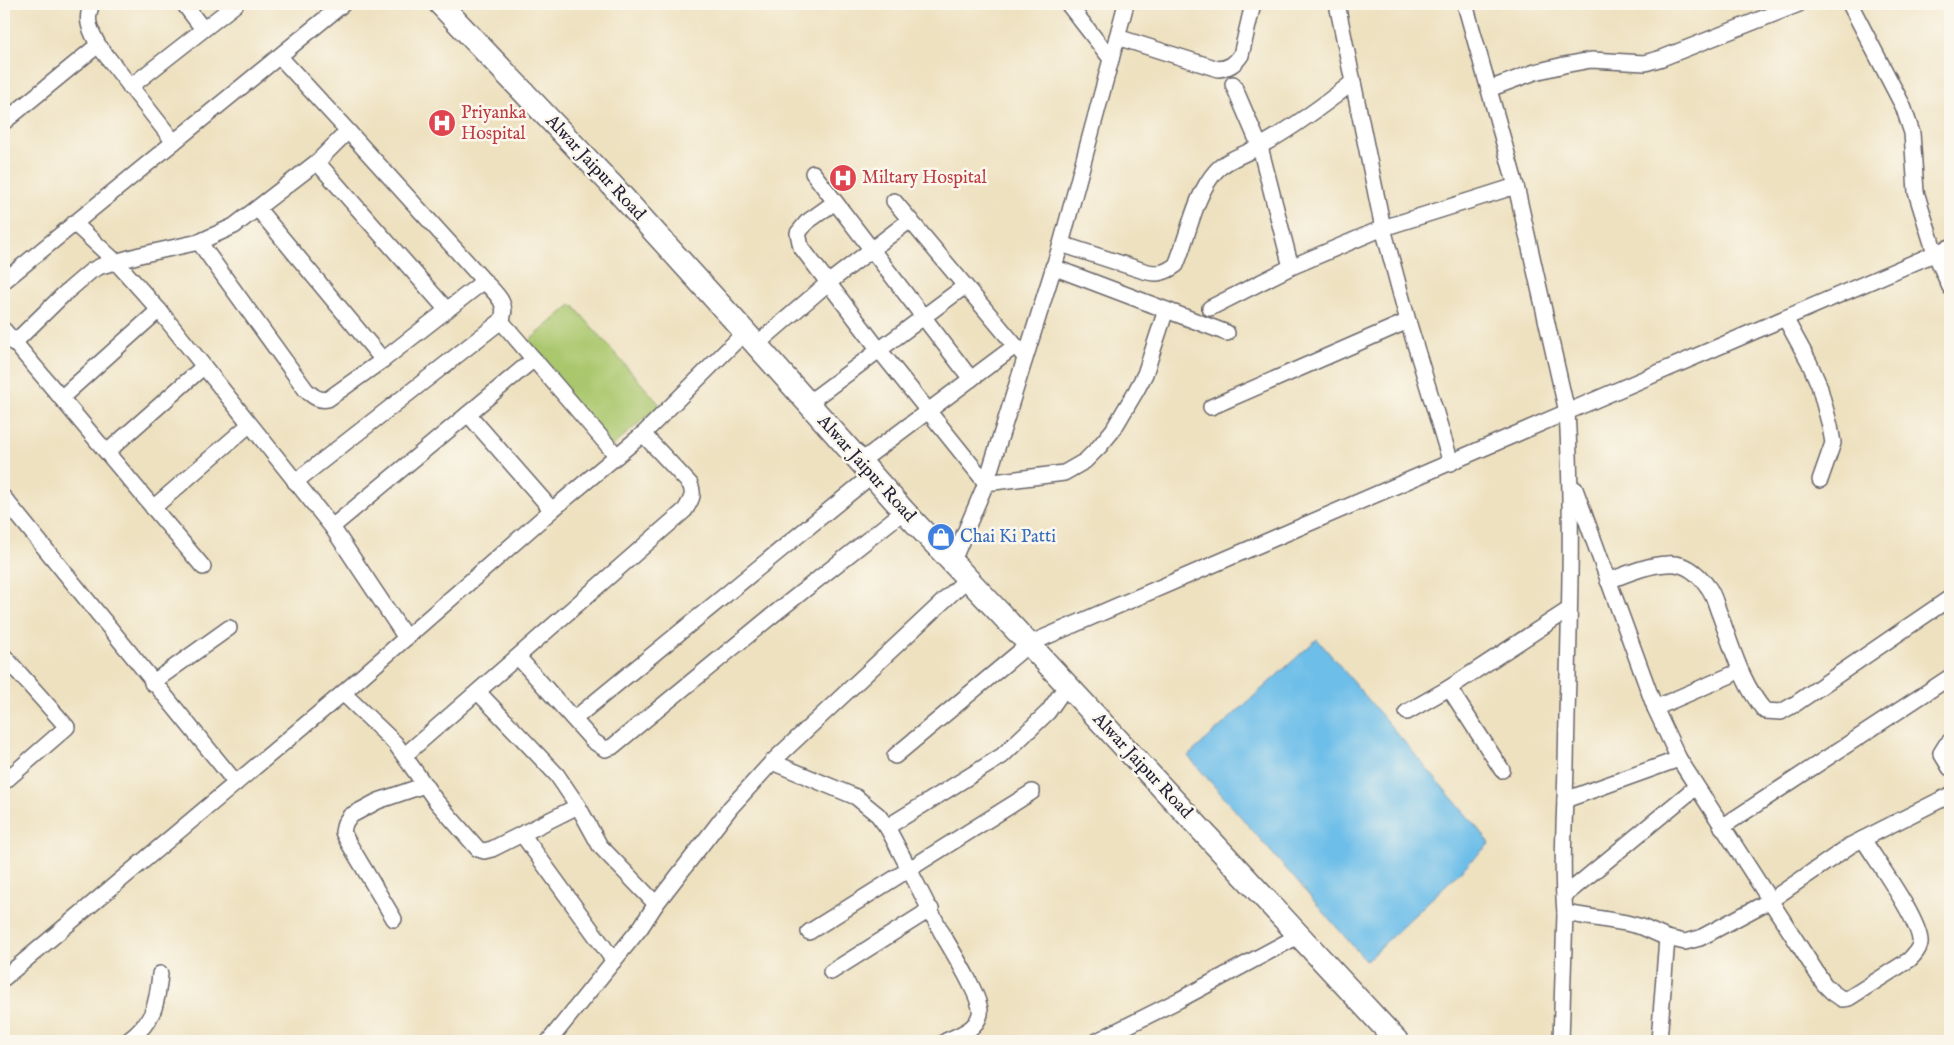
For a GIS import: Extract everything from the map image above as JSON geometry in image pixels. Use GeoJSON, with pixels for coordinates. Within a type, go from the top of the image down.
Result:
{"type":"FeatureCollection","features":[{"type":"Feature","properties":{"kind":"main road","name":"Alwar Jaipur Road"},"geometry":{"type":"LineString","coordinates":[[440,4],[610,183],[751,338],[904,511],[1067,684],[1397,1041]]}},
{"type":"Feature","properties":{"kind":"street"},"geometry":{"type":"LineString","coordinates":[[92,4],[87,14],[90,28],[98,45],[174,142]]}},
{"type":"Feature","properties":{"kind":"street"},"geometry":{"type":"LineString","coordinates":[[184,4],[204,29]]}},
{"type":"Feature","properties":{"kind":"street"},"geometry":{"type":"LineString","coordinates":[[130,87],[236,4]]}},
{"type":"Feature","properties":{"kind":"street"},"geometry":{"type":"LineString","coordinates":[[4,280],[343,4]]}},
{"type":"Feature","properties":{"kind":"street"},"geometry":{"type":"LineString","coordinates":[[1068,4],[1111,60]]}},
{"type":"Feature","properties":{"kind":"street"},"geometry":{"type":"LineString","coordinates":[[952,563],[986,483],[1019,351],[1061,244],[1126,4]]}},
{"type":"Feature","properties":{"kind":"street"},"geometry":{"type":"LineString","coordinates":[[1117,37],[1218,69],[1228,68],[1241,55],[1253,4]]}},
{"type":"Feature","properties":{"kind":"street"},"geometry":{"type":"LineString","coordinates":[[1337,4],[1383,228],[1408,322],[1451,463]]}},
{"type":"Feature","properties":{"kind":"street"},"geometry":{"type":"LineString","coordinates":[[1465,4],[1516,186],[1567,412],[1571,480],[1565,800],[1565,913],[1561,1041]]}},
{"type":"Feature","properties":{"kind":"street"},"geometry":{"type":"LineString","coordinates":[[1490,90],[1535,72],[1591,60],[1645,63],[1799,4]]}},
{"type":"Feature","properties":{"kind":"street"},"geometry":{"type":"LineString","coordinates":[[1850,4],[1903,106],[1912,133],[1916,192],[1935,253],[1950,287]]}},
{"type":"Feature","properties":{"kind":"street"},"geometry":{"type":"LineString","coordinates":[[4,122],[98,45]]}},
{"type":"Feature","properties":{"kind":"street"},"geometry":{"type":"LineString","coordinates":[[280,57],[484,281],[504,304],[505,314],[501,321],[295,482]]}},
{"type":"Feature","properties":{"kind":"street"},"geometry":{"type":"LineString","coordinates":[[1061,244],[1144,272],[1153,274],[1165,272],[1176,265],[1201,195],[1216,171],[1225,163],[1260,146],[1330,101],[1353,82]]}},
{"type":"Feature","properties":{"kind":"street"},"geometry":{"type":"LineString","coordinates":[[1233,84],[1260,146],[1291,268]]}},
{"type":"Feature","properties":{"kind":"street"},"geometry":{"type":"LineString","coordinates":[[14,343],[80,280],[101,266],[152,252],[200,242],[234,226],[317,162],[348,131]]}},
{"type":"Feature","properties":{"kind":"street"},"geometry":{"type":"LineString","coordinates":[[317,162],[447,310]]}},
{"type":"Feature","properties":{"kind":"street"},"geometry":{"type":"LineString","coordinates":[[813,173],[971,379]]}},
{"type":"Feature","properties":{"kind":"street"},"geometry":{"type":"LineString","coordinates":[[1210,308],[1291,268],[1383,228],[1516,186]]}},
{"type":"Feature","properties":{"kind":"street"},"geometry":{"type":"LineString","coordinates":[[894,201],[1019,351]]}},
{"type":"Feature","properties":{"kind":"street"},"geometry":{"type":"LineString","coordinates":[[835,202],[808,222],[798,233],[801,247],[880,351],[986,483]]}},
{"type":"Feature","properties":{"kind":"street"},"geometry":{"type":"LineString","coordinates":[[258,208],[382,360]]}},
{"type":"Feature","properties":{"kind":"street"},"geometry":{"type":"LineString","coordinates":[[4,978],[343,693],[552,510],[618,456],[751,338],[828,283],[910,220]]}},
{"type":"Feature","properties":{"kind":"street"},"geometry":{"type":"LineString","coordinates":[[74,224],[116,262],[159,310],[332,527],[406,638]]}},
{"type":"Feature","properties":{"kind":"street"},"geometry":{"type":"LineString","coordinates":[[200,242],[306,390],[314,398],[322,400],[328,399],[382,360],[484,281]]}},
{"type":"Feature","properties":{"kind":"street"},"geometry":{"type":"LineString","coordinates":[[895,756],[1029,644],[1950,247]]}},
{"type":"Feature","properties":{"kind":"street"},"geometry":{"type":"LineString","coordinates":[[1053,267],[1227,333]]}},
{"type":"Feature","properties":{"kind":"street"},"geometry":{"type":"LineString","coordinates":[[808,404],[965,286]]}},
{"type":"Feature","properties":{"kind":"street"},"geometry":{"type":"LineString","coordinates":[[61,398],[159,310]]}},
{"type":"Feature","properties":{"kind":"street"},"geometry":{"type":"LineString","coordinates":[[986,483],[1064,473],[1085,461],[1100,448],[1113,430],[1145,374],[1166,310]]}},
{"type":"Feature","properties":{"kind":"street"},"geometry":{"type":"LineString","coordinates":[[1785,318],[1819,385],[1830,426],[1833,443],[1820,480]]}},
{"type":"Feature","properties":{"kind":"street"},"geometry":{"type":"LineString","coordinates":[[501,321],[618,456]]}},
{"type":"Feature","properties":{"kind":"street"},"geometry":{"type":"LineString","coordinates":[[1211,407],[1408,322]]}},
{"type":"Feature","properties":{"kind":"street"},"geometry":{"type":"LineString","coordinates":[[4,330],[203,567]]}},
{"type":"Feature","properties":{"kind":"street"},"geometry":{"type":"LineString","coordinates":[[574,719],[866,469],[929,411],[971,379],[1019,351]]}},
{"type":"Feature","properties":{"kind":"street"},"geometry":{"type":"LineString","coordinates":[[332,527],[534,359]]}},
{"type":"Feature","properties":{"kind":"street"},"geometry":{"type":"LineString","coordinates":[[107,452],[203,367]]}},
{"type":"Feature","properties":{"kind":"street"},"geometry":{"type":"LineString","coordinates":[[468,414],[552,510]]}},
{"type":"Feature","properties":{"kind":"street"},"geometry":{"type":"LineString","coordinates":[[153,508],[249,425]]}},
{"type":"Feature","properties":{"kind":"street"},"geometry":{"type":"LineString","coordinates":[[404,755],[685,510],[694,493],[690,484],[643,434]]}},
{"type":"Feature","properties":{"kind":"street"},"geometry":{"type":"LineString","coordinates":[[1571,480],[1655,708],[1679,759],[1824,984],[1842,999],[1849,998],[1909,960],[1917,952],[1920,943],[1914,920],[1862,839]]}},
{"type":"Feature","properties":{"kind":"street"},"geometry":{"type":"LineString","coordinates":[[4,498],[152,683],[236,784]]}},
{"type":"Feature","properties":{"kind":"street"},"geometry":{"type":"LineString","coordinates":[[518,657],[598,746],[605,749],[612,748],[769,618],[904,511]]}},
{"type":"Feature","properties":{"kind":"street"},"geometry":{"type":"LineString","coordinates":[[1608,581],[1668,563],[1685,567],[1697,573],[1710,588],[1745,679],[1756,700],[1765,711],[1781,712],[1950,598]]}},
{"type":"Feature","properties":{"kind":"street"},"geometry":{"type":"LineString","coordinates":[[549,1041],[641,927],[714,827],[772,762],[967,579]]}},
{"type":"Feature","properties":{"kind":"street"},"geometry":{"type":"LineString","coordinates":[[1407,712],[1449,688],[1568,610]]}},
{"type":"Feature","properties":{"kind":"street"},"geometry":{"type":"LineString","coordinates":[[152,683],[228,628]]}},
{"type":"Feature","properties":{"kind":"street"},"geometry":{"type":"LineString","coordinates":[[4,656],[67,727],[4,782]]}},
{"type":"Feature","properties":{"kind":"street"},"geometry":{"type":"LineString","coordinates":[[1655,708],[1731,675]]}},
{"type":"Feature","properties":{"kind":"street"},"geometry":{"type":"LineString","coordinates":[[1722,826],[1950,677]]}},
{"type":"Feature","properties":{"kind":"street"},"geometry":{"type":"LineString","coordinates":[[887,827],[1002,756],[1048,712],[1067,684]]}},
{"type":"Feature","properties":{"kind":"street"},"geometry":{"type":"LineString","coordinates":[[1449,688],[1502,770]]}},
{"type":"Feature","properties":{"kind":"street"},"geometry":{"type":"LineString","coordinates":[[478,692],[557,775],[578,806],[600,846],[656,904]]}},
{"type":"Feature","properties":{"kind":"street"},"geometry":{"type":"LineString","coordinates":[[343,693],[384,732],[404,755],[436,801],[478,849],[484,851],[492,849],[578,806]]}},
{"type":"Feature","properties":{"kind":"street"},"geometry":{"type":"LineString","coordinates":[[1950,742],[1941,753],[1950,768]]}},
{"type":"Feature","properties":{"kind":"street"},"geometry":{"type":"LineString","coordinates":[[1565,800],[1679,759]]}},
{"type":"Feature","properties":{"kind":"street"},"geometry":{"type":"LineString","coordinates":[[772,762],[856,797],[878,815],[887,827],[972,989],[981,1011],[979,1020],[970,1029],[946,1041]]}},
{"type":"Feature","properties":{"kind":"street"},"geometry":{"type":"LineString","coordinates":[[394,918],[348,842],[343,832],[345,823],[350,816],[363,808],[425,785]]}},
{"type":"Feature","properties":{"kind":"street"},"geometry":{"type":"LineString","coordinates":[[1564,896],[1696,787]]}},
{"type":"Feature","properties":{"kind":"street"},"geometry":{"type":"LineString","coordinates":[[809,932],[1032,792]]}},
{"type":"Feature","properties":{"kind":"street"},"geometry":{"type":"LineString","coordinates":[[1565,913],[1626,923],[1642,927],[1667,938],[1685,942],[1700,938],[1771,900],[1851,845],[1950,795]]}},
{"type":"Feature","properties":{"kind":"street"},"geometry":{"type":"LineString","coordinates":[[522,834],[614,961]]}},
{"type":"Feature","properties":{"kind":"street"},"geometry":{"type":"LineString","coordinates":[[831,972],[931,909]]}},
{"type":"Feature","properties":{"kind":"street"},"geometry":{"type":"LineString","coordinates":[[1097,1041],[1179,1000],[1298,936]]}},
{"type":"Feature","properties":{"kind":"street"},"geometry":{"type":"LineString","coordinates":[[1659,1041],[1667,938]]}},
{"type":"Feature","properties":{"kind":"street"},"geometry":{"type":"LineString","coordinates":[[128,1041],[149,1020],[154,1011],[158,999],[160,974]]}},
{"type":"Feature","properties":{"kind":"green space"},"geometry":{"type":"Polygon","coordinates":[[[572,304],[660,405],[610,448],[522,347],[572,304]]]}},
{"type":"Feature","properties":{"kind":"water"},"geometry":{"type":"Polygon","coordinates":[[[1317,639],[1490,843],[1366,961],[1188,756],[1317,639]]]}},
{"type":"Feature","properties":{"kind":"place","name":"Priyanka Hospital"},"geometry":{"type":"Point","coordinates":[442,123]}},
{"type":"Feature","properties":{"kind":"place","name":"Miltary Hospital"},"geometry":{"type":"Point","coordinates":[843,178]}},
{"type":"Feature","properties":{"kind":"place","name":"Chai Ki Patti"},"geometry":{"type":"Point","coordinates":[941,537]}}]}
